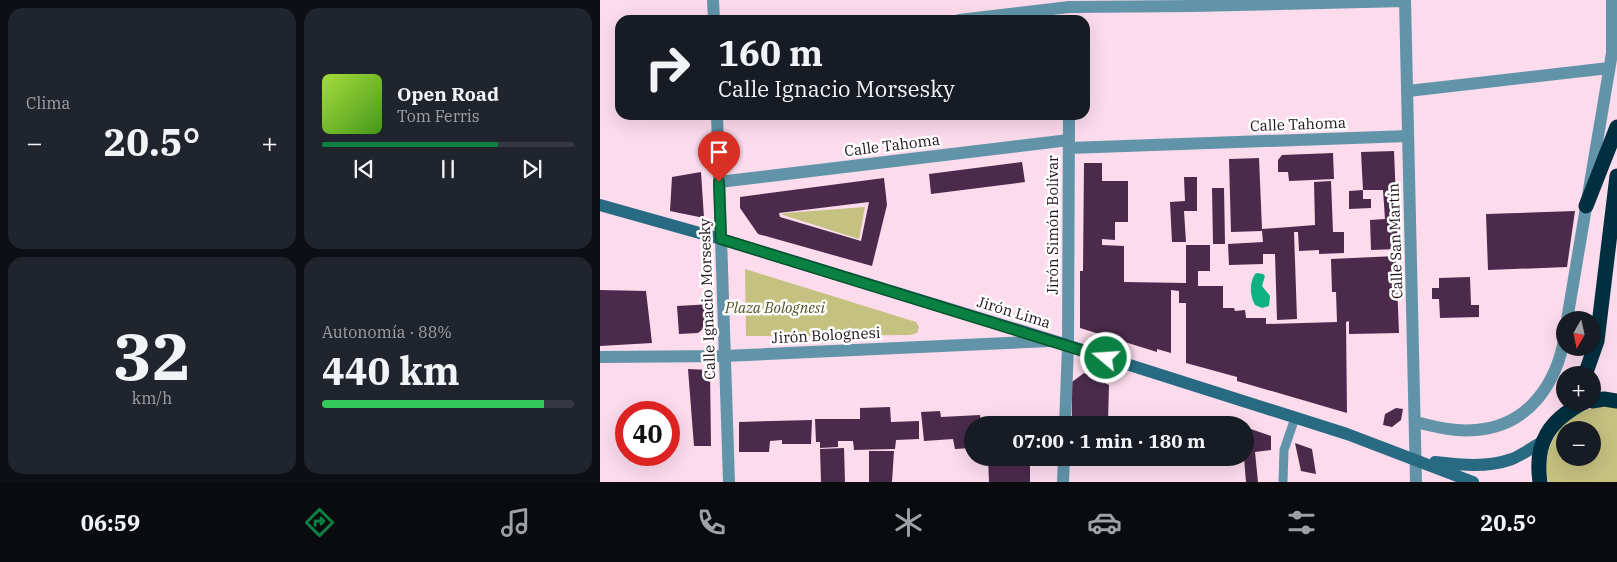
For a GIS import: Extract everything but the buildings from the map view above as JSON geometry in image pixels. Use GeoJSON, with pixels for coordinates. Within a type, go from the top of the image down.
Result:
{"type":"FeatureCollection","features":[{"type":"Feature","properties":{"kind":"highway"},"geometry":{"type":"LineString","coordinates":[[1586,206],[1617,127]]}},
{"type":"Feature","properties":{"kind":"highway"},"geometry":{"type":"LineString","coordinates":[[1588,366],[1597,341],[1617,176]]}},
{"type":"Feature","properties":{"kind":"highway"},"geometry":{"type":"LineString","coordinates":[[1601,400],[1617,401]]}},
{"type":"Feature","properties":{"kind":"highway"},"geometry":{"type":"LineString","coordinates":[[1540,482],[1538,461],[1542,442],[1552,424],[1566,411]]}},
{"type":"Feature","properties":{"kind":"street"},"geometry":{"type":"LineString","coordinates":[[713,0],[714,15]]}},
{"type":"Feature","properties":{"kind":"street"},"geometry":{"type":"LineString","coordinates":[[1568,311],[1612,53],[1612,0]]}},
{"type":"Feature","properties":{"kind":"street"},"geometry":{"type":"LineString","coordinates":[[991,15],[1069,3],[1405,1]]}},
{"type":"Feature","properties":{"kind":"street","name":"Calle San Martín"},"geometry":{"type":"LineString","coordinates":[[1405,1],[1416,482]]}},
{"type":"Feature","properties":{"kind":"street"},"geometry":{"type":"LineString","coordinates":[[1408,91],[1609,68]]}},
{"type":"Feature","properties":{"kind":"street","name":"Calle Ignacio Morsesky"},"geometry":{"type":"LineString","coordinates":[[717,120],[729,482]]}},
{"type":"Feature","properties":{"kind":"street","name":"Jirón Simón Bolívar"},"geometry":{"type":"LineString","coordinates":[[1066,416],[1069,120]]}},
{"type":"Feature","properties":{"kind":"street","name":"Calle Tahoma"},"geometry":{"type":"LineString","coordinates":[[719,182],[1069,144],[1408,136]]}},
{"type":"Feature","properties":{"kind":"street","name":"Jirón Lima"},"geometry":{"type":"LineString","coordinates":[[600,205],[721,239],[1054,341],[1347,434],[1473,482]]}},
{"type":"Feature","properties":{"kind":"street","name":"Jirón Bolognesi"},"geometry":{"type":"LineString","coordinates":[[600,358],[724,356],[1054,341]]}},
{"type":"Feature","properties":{"kind":"street"},"geometry":{"type":"LineString","coordinates":[[1416,422],[1448,429],[1476,430],[1501,425],[1521,415],[1535,403],[1551,382],[1560,356]]}},
{"type":"Feature","properties":{"kind":"street","name":"Jirón Lima"},"geometry":{"type":"LineString","coordinates":[[1416,459],[1460,465],[1495,464],[1514,458],[1542,442]]}},
{"type":"Feature","properties":{"kind":"street"},"geometry":{"type":"LineString","coordinates":[[1064,466],[1064,482]]}},
{"type":"Feature","properties":{"kind":"lane"},"geometry":{"type":"LineString","coordinates":[[1282,482],[1284,450],[1294,418]]}},
{"type":"Feature","properties":{"kind":"green space"},"geometry":{"type":"Polygon","coordinates":[[[865,207],[859,239],[782,214],[786,213],[865,207]]]}},
{"type":"Feature","properties":{"kind":"green space","name":"Plaza Bolognesi"},"geometry":{"type":"Polygon","coordinates":[[[745,269],[916,322],[919,327],[917,333],[910,335],[746,336],[745,269]]]}},
{"type":"Feature","properties":{"kind":"green space"},"geometry":{"type":"Polygon","coordinates":[[[1601,405],[1617,407],[1617,482],[1549,482],[1546,466],[1547,457],[1556,434],[1556,466],[1601,466],[1601,421],[1568,421],[1584,411],[1601,411],[1601,405]]]}},
{"type":"Feature","properties":{"kind":"shaded area"},"geometry":{"type":"Polygon","coordinates":[[[1257,273],[1265,276],[1262,286],[1270,296],[1269,306],[1262,308],[1255,305],[1251,294],[1252,281],[1257,273]]]}},
{"type":"Feature","properties":{"kind":"route"},"geometry":{"type":"LineString","coordinates":[[719,182],[721,239],[1106,358]]}}]}
